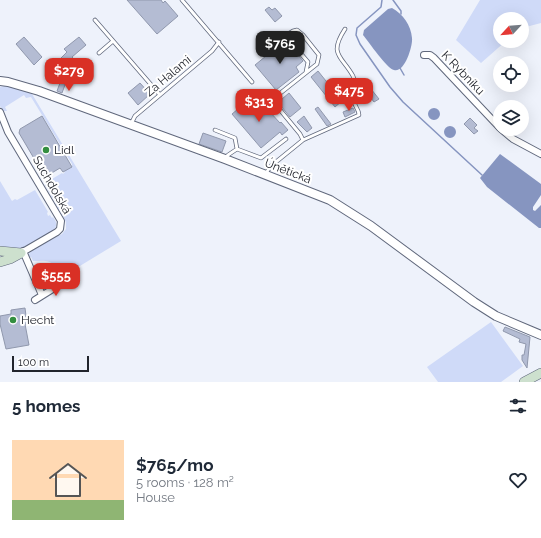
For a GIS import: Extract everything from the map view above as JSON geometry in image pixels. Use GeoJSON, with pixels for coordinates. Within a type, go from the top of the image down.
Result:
{"type":"FeatureCollection","features":[{"type":"Feature","properties":{"kind":"main road"},"geometry":{"type":"LineString","coordinates":[[0,251],[20,252]]}},
{"type":"Feature","properties":{"kind":"main road"},"geometry":{"type":"LineString","coordinates":[[0,255],[20,252]]}},
{"type":"Feature","properties":{"kind":"main road"},"geometry":{"type":"LineString","coordinates":[[0,262],[10,259],[20,252]]}},
{"type":"Feature","properties":{"kind":"main road"},"geometry":{"type":"LineString","coordinates":[[524,382],[541,373]]}},
{"type":"Feature","properties":{"kind":"street","name":"K Rybníku"},"geometry":{"type":"LineString","coordinates":[[424,55],[430,55],[434,58],[493,121]]}},
{"type":"Feature","properties":{"kind":"street","name":"Únětická"},"geometry":{"type":"LineString","coordinates":[[0,82],[15,83],[39,91],[225,159],[330,200],[371,226],[474,302],[496,316],[541,335]]}},
{"type":"Feature","properties":{"kind":"street","name":"Suchdolská"},"geometry":{"type":"LineString","coordinates":[[0,112],[8,132],[61,221],[60,229],[57,232],[20,252]]}},
{"type":"Feature","properties":{"kind":"street","name":"K Rybníku"},"geometry":{"type":"LineString","coordinates":[[509,136],[541,154]]}},
{"type":"Feature","properties":{"kind":"street"},"geometry":{"type":"LineString","coordinates":[[20,252],[35,278],[42,295]]}},
{"type":"Feature","properties":{"kind":"street"},"geometry":{"type":"LineString","coordinates":[[35,300],[67,280]]}},
{"type":"Feature","properties":{"kind":"lane"},"geometry":{"type":"LineString","coordinates":[[182,0],[252,82]]}},
{"type":"Feature","properties":{"kind":"lane"},"geometry":{"type":"LineString","coordinates":[[95,20],[160,95]]}},
{"type":"Feature","properties":{"kind":"lane"},"geometry":{"type":"LineString","coordinates":[[265,175],[271,166],[303,140],[359,115],[359,111],[354,101],[356,84],[354,77],[337,54],[338,42],[345,29]]}},
{"type":"Feature","properties":{"kind":"lane"},"geometry":{"type":"LineString","coordinates":[[303,140],[300,134],[276,105],[278,95],[317,64],[319,55],[303,35],[297,30],[293,31],[288,34],[291,42],[308,62],[306,72]]}},
{"type":"Feature","properties":{"kind":"lane"},"geometry":{"type":"LineString","coordinates":[[99,53],[113,41]]}},
{"type":"Feature","properties":{"kind":"lane","name":"Za Halami"},"geometry":{"type":"LineString","coordinates":[[131,124],[135,116],[212,51],[219,42]]}},
{"type":"Feature","properties":{"kind":"lane"},"geometry":{"type":"LineString","coordinates":[[215,130],[235,138],[237,149]]}},
{"type":"Feature","properties":{"kind":"lane"},"geometry":{"type":"LineString","coordinates":[[237,149],[261,158],[286,139]]}},
{"type":"Feature","properties":{"kind":"lane"},"geometry":{"type":"LineString","coordinates":[[225,159],[237,149]]}},
{"type":"Feature","properties":{"kind":"lane"},"geometry":{"type":"LineString","coordinates":[[35,278],[45,278],[55,273],[61,284]]}},
{"type":"Feature","properties":{"kind":"shaded area"},"geometry":{"type":"Polygon","coordinates":[[[480,0],[541,0],[541,23],[529,26],[529,12],[493,12],[493,48],[498,48],[481,63],[456,40],[480,0]]]}},
{"type":"Feature","properties":{"kind":"shaded area"},"geometry":{"type":"Polygon","coordinates":[[[392,8],[400,13],[406,20],[412,38],[408,58],[398,70],[394,70],[387,65],[363,35],[364,30],[388,9],[392,8]]]}},
{"type":"Feature","properties":{"kind":"shaded area"},"geometry":{"type":"Polygon","coordinates":[[[0,87],[16,87],[32,94],[121,241],[65,275],[58,264],[55,266],[48,261],[33,261],[31,257],[29,258],[29,254],[32,250],[62,234],[66,229],[66,222],[45,185],[47,182],[62,173],[63,174],[65,172],[64,171],[72,166],[72,164],[31,97],[26,98],[24,95],[5,107],[7,111],[3,111],[0,106],[0,87]]]}},
{"type":"Feature","properties":{"kind":"shaded area"},"geometry":{"type":"Polygon","coordinates":[[[436,108],[439,109],[439,119],[432,120],[429,119],[428,112],[429,109],[436,108]]]}},
{"type":"Feature","properties":{"kind":"shaded area"},"geometry":{"type":"Polygon","coordinates":[[[452,126],[455,127],[455,137],[448,138],[445,137],[444,130],[445,127],[452,126]]]}},
{"type":"Feature","properties":{"kind":"shaded area"},"geometry":{"type":"Polygon","coordinates":[[[500,154],[541,184],[541,195],[533,207],[533,210],[535,211],[541,205],[541,228],[539,228],[487,187],[480,178],[500,154]]]}},
{"type":"Feature","properties":{"kind":"shaded area"},"geometry":{"type":"Polygon","coordinates":[[[0,181],[12,201],[15,199],[17,200],[35,190],[48,212],[48,216],[50,215],[56,221],[54,230],[45,237],[26,246],[14,249],[0,249],[0,181]]]}},
{"type":"Feature","properties":{"kind":"shaded area"},"geometry":{"type":"Polygon","coordinates":[[[491,322],[523,366],[501,382],[438,382],[427,367],[491,322]]]}},
{"type":"Feature","properties":{"kind":"building"},"geometry":{"type":"Polygon","coordinates":[[[127,0],[161,0],[163,3],[165,1],[178,16],[157,34],[127,0]]]}},
{"type":"Feature","properties":{"kind":"building"},"geometry":{"type":"Polygon","coordinates":[[[269,7],[272,10],[275,8],[282,16],[275,22],[265,10],[269,7]]]}},
{"type":"Feature","properties":{"kind":"building"},"geometry":{"type":"Polygon","coordinates":[[[24,37],[42,57],[34,65],[16,44],[24,37]]]}},
{"type":"Feature","properties":{"kind":"building"},"geometry":{"type":"Polygon","coordinates":[[[79,37],[86,45],[66,64],[61,58],[67,52],[64,49],[79,37]]]}},
{"type":"Feature","properties":{"kind":"building"},"geometry":{"type":"Polygon","coordinates":[[[282,43],[286,47],[289,44],[303,61],[296,67],[299,72],[276,90],[255,65],[282,43]]]}},
{"type":"Feature","properties":{"kind":"building"},"geometry":{"type":"Polygon","coordinates":[[[318,71],[342,101],[335,107],[311,77],[318,71]]]}},
{"type":"Feature","properties":{"kind":"building"},"geometry":{"type":"Polygon","coordinates":[[[58,73],[66,82],[62,93],[57,91],[60,83],[54,76],[58,73]]]}},
{"type":"Feature","properties":{"kind":"building"},"geometry":{"type":"Polygon","coordinates":[[[140,83],[150,94],[138,105],[128,93],[140,83]]]}},
{"type":"Feature","properties":{"kind":"building"},"geometry":{"type":"Polygon","coordinates":[[[367,84],[379,99],[374,102],[367,93],[369,92],[364,87],[367,84]]]}},
{"type":"Feature","properties":{"kind":"building"},"geometry":{"type":"Polygon","coordinates":[[[289,93],[301,108],[290,117],[281,106],[282,99],[289,93]]]}},
{"type":"Feature","properties":{"kind":"building"},"geometry":{"type":"Polygon","coordinates":[[[250,99],[264,115],[269,111],[288,130],[282,135],[280,132],[261,148],[232,114],[250,99]]]}},
{"type":"Feature","properties":{"kind":"building"},"geometry":{"type":"Polygon","coordinates":[[[318,107],[331,124],[327,126],[315,109],[318,107]]]}},
{"type":"Feature","properties":{"kind":"building"},"geometry":{"type":"Polygon","coordinates":[[[353,108],[355,112],[345,117],[343,112],[353,108]]]}},
{"type":"Feature","properties":{"kind":"building","name":"Lidl"},"geometry":{"type":"Polygon","coordinates":[[[42,116],[72,167],[63,172],[60,168],[45,177],[19,133],[20,129],[42,116]]]}},
{"type":"Feature","properties":{"kind":"building"},"geometry":{"type":"Polygon","coordinates":[[[304,116],[312,128],[307,132],[297,122],[304,116]]]}},
{"type":"Feature","properties":{"kind":"building"},"geometry":{"type":"Polygon","coordinates":[[[470,118],[477,125],[474,128],[478,131],[474,134],[464,124],[470,118]]]}},
{"type":"Feature","properties":{"kind":"building"},"geometry":{"type":"Polygon","coordinates":[[[203,133],[226,141],[222,152],[199,144],[203,133]]]}},
{"type":"Feature","properties":{"kind":"building"},"geometry":{"type":"Polygon","coordinates":[[[25,308],[27,324],[25,324],[29,345],[6,349],[0,324],[0,316],[11,314],[11,310],[25,308]]]}},
{"type":"Feature","properties":{"kind":"building"},"geometry":{"type":"Polygon","coordinates":[[[505,327],[530,337],[527,368],[522,360],[522,355],[524,355],[526,344],[519,342],[520,339],[503,331],[505,327]]]}},
{"type":"Feature","properties":{"kind":"waterway"},"geometry":{"type":"LineString","coordinates":[[382,0],[381,7],[357,28],[356,35],[360,44],[390,87],[403,102],[482,175]]}},
{"type":"Feature","properties":{"kind":"waterway"},"geometry":{"type":"LineString","coordinates":[[393,0],[401,11],[401,14]]}},
{"type":"Feature","properties":{"kind":"waterway"},"geometry":{"type":"LineString","coordinates":[[400,68],[404,75]]}},
{"type":"Feature","properties":{"kind":"place","name":"Lidl"},"geometry":{"type":"Point","coordinates":[46,150]}},
{"type":"Feature","properties":{"kind":"place","name":"Hecht"},"geometry":{"type":"Point","coordinates":[13,320]}}]}
